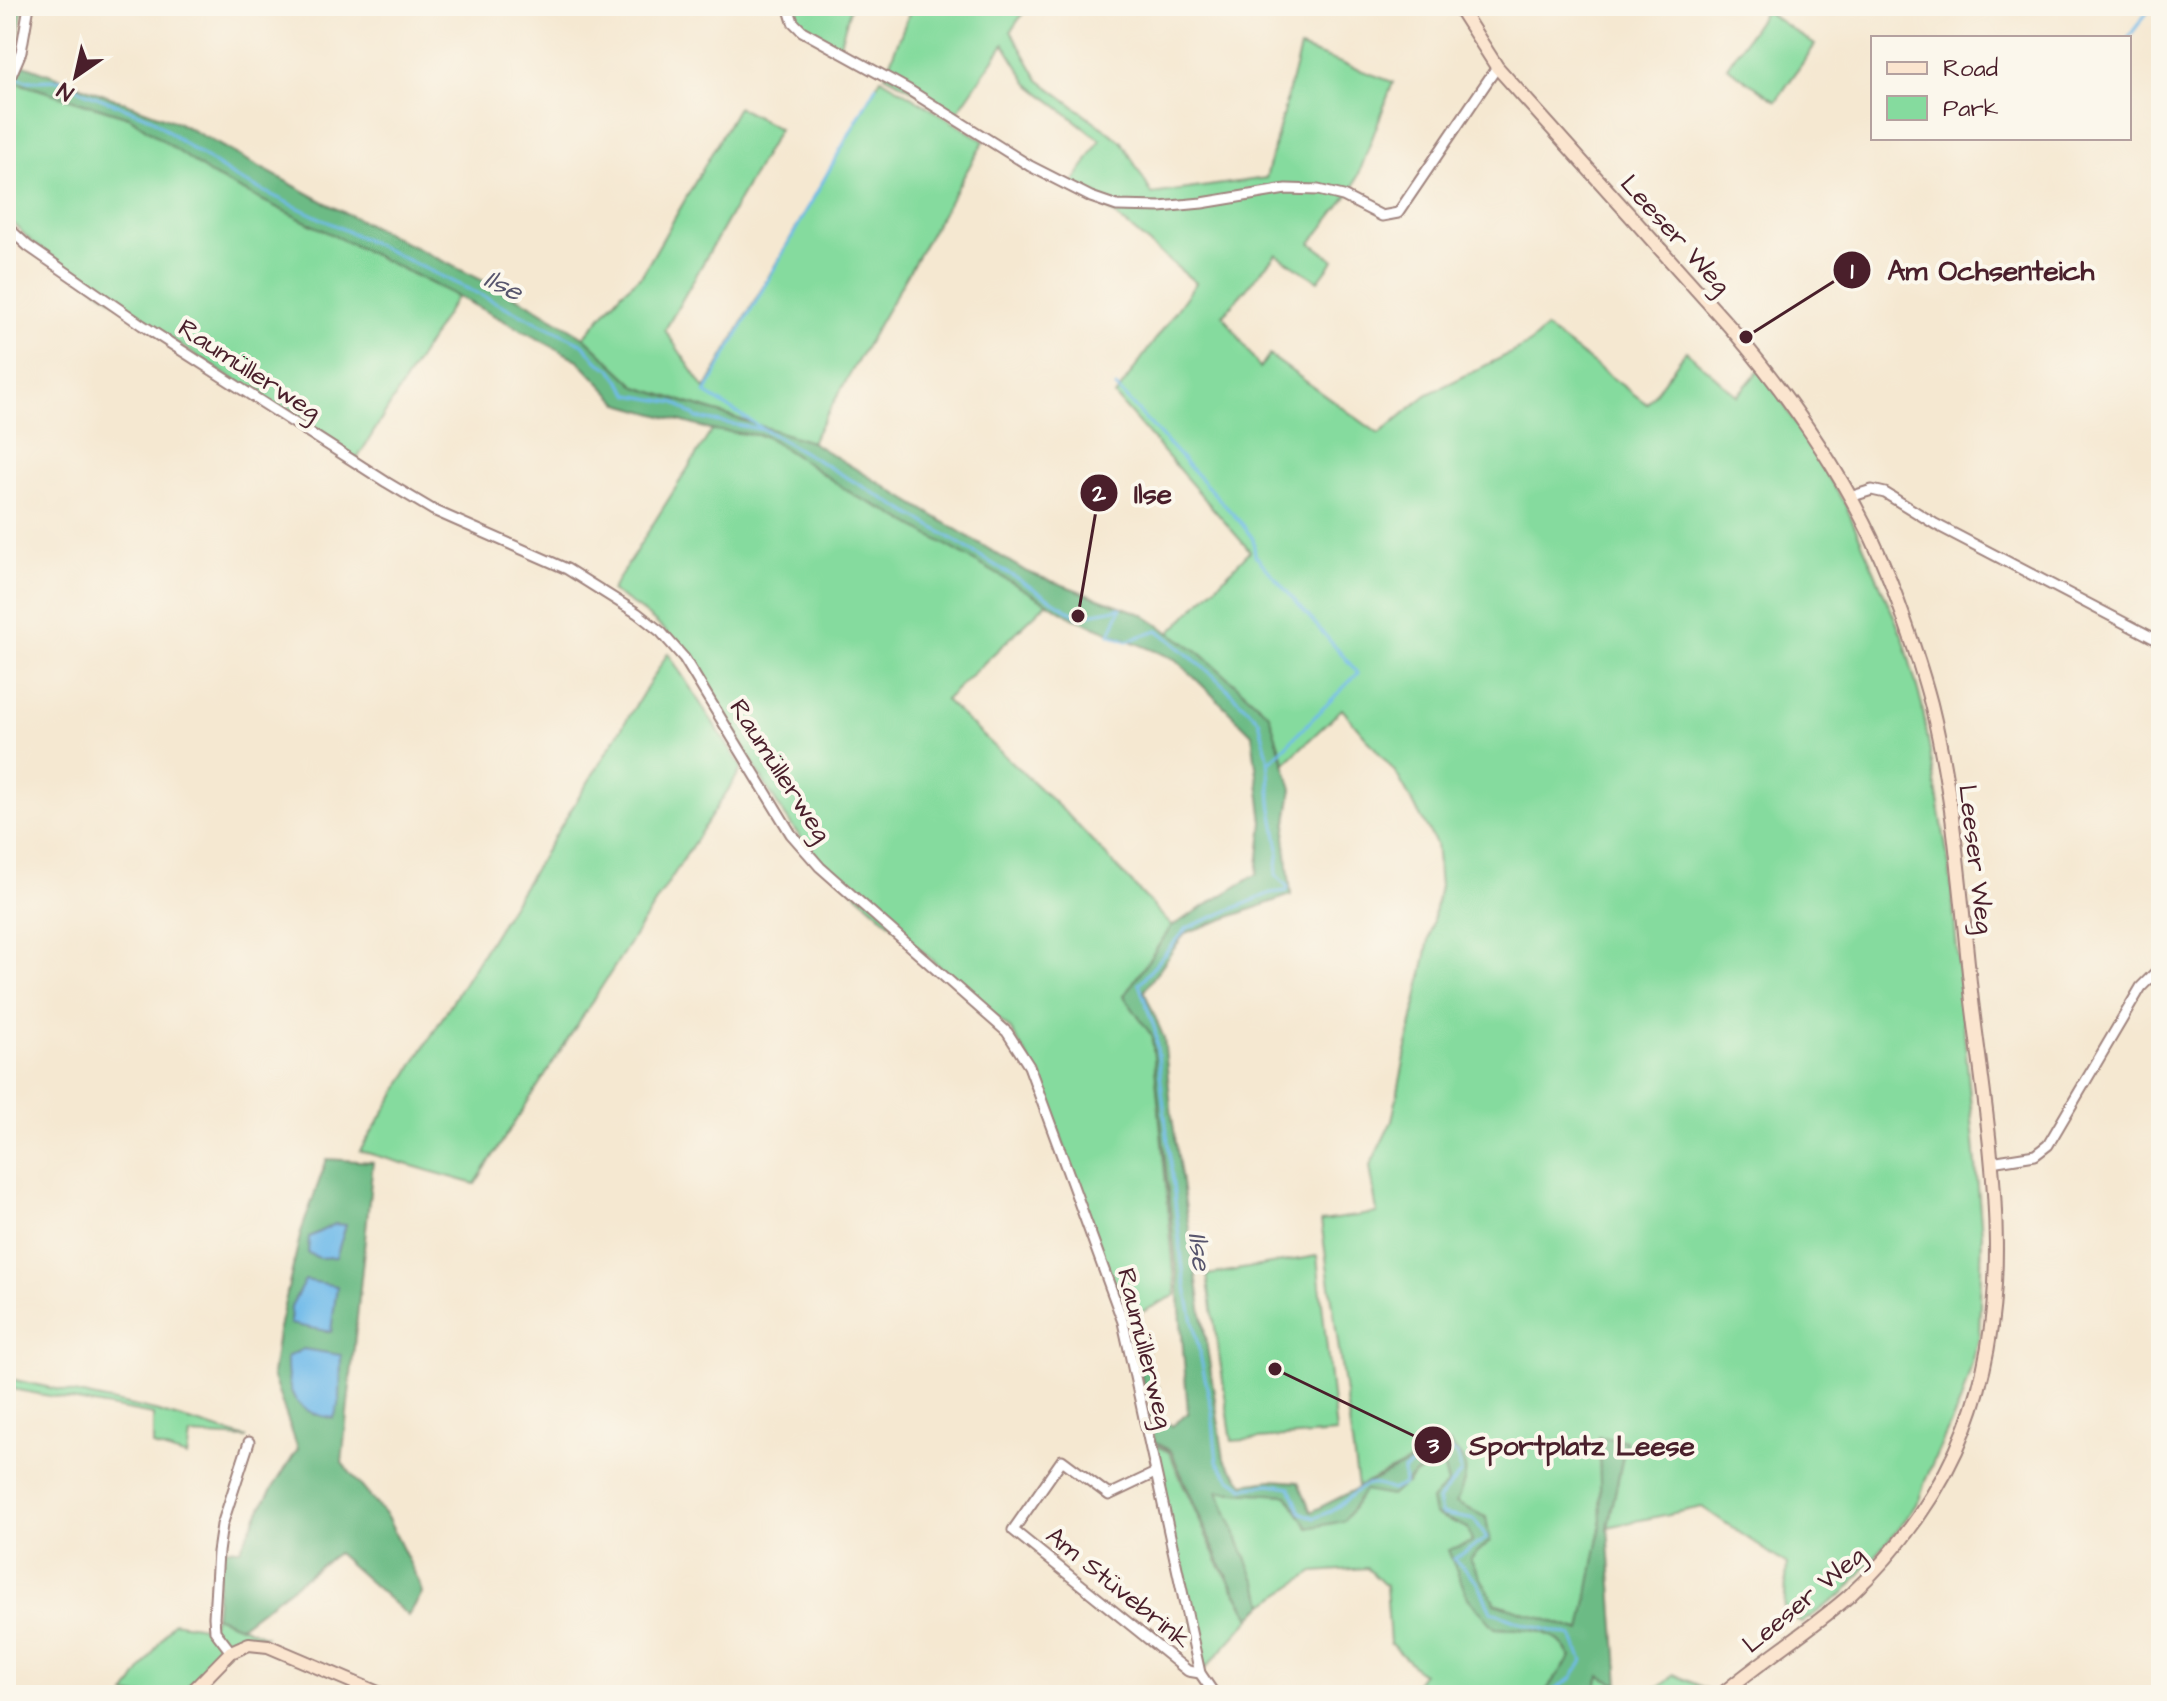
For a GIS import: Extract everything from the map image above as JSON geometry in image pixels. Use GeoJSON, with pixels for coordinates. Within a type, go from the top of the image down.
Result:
{"type":"FeatureCollection","features":[{"type":"Feature","properties":{"kind":"street"},"geometry":{"type":"LineString","coordinates":[[7,84],[17,65],[29,6]]}},
{"type":"Feature","properties":{"kind":"street"},"geometry":{"type":"LineString","coordinates":[[788,6],[793,22],[802,31],[909,90],[1030,166],[1091,197],[1117,206],[1160,207],[1202,203],[1286,189],[1318,190],[1343,196],[1382,216],[1398,213],[1497,67]]}},
{"type":"Feature","properties":{"kind":"street","name":"Leeser Weg"},"geometry":{"type":"LineString","coordinates":[[1458,6],[1497,67],[1759,361],[1805,423],[1850,497],[1888,575],[1911,636],[1931,704],[1947,787],[1991,1162],[1998,1260],[1992,1331],[1985,1368],[1966,1427],[1942,1478],[1906,1533],[1878,1567],[1846,1598],[1721,1695]]}},
{"type":"Feature","properties":{"kind":"street","name":"Raumüllerweg"},"geometry":{"type":"LineString","coordinates":[[6,226],[40,255],[292,424],[433,510],[567,569],[606,591],[661,632],[684,658],[791,834],[829,875],[1007,1032],[1029,1066],[1123,1322],[1200,1673],[1215,1695]]}},
{"type":"Feature","properties":{"kind":"street"},"geometry":{"type":"LineString","coordinates":[[1850,497],[1872,490],[1885,493],[1935,524],[2161,642]]}},
{"type":"Feature","properties":{"kind":"street"},"geometry":{"type":"LineString","coordinates":[[1991,1162],[2035,1155],[2048,1145],[2141,987],[2161,967]]}},
{"type":"Feature","properties":{"kind":"street"},"geometry":{"type":"LineString","coordinates":[[231,1652],[215,1631],[218,1552],[222,1525],[249,1442]]}},
{"type":"Feature","properties":{"kind":"street","name":"Am Stüvebrink"},"geometry":{"type":"LineString","coordinates":[[1155,1473],[1109,1495],[1062,1460],[1013,1530],[1188,1671],[1200,1673]]}},
{"type":"Feature","properties":{"kind":"street"},"geometry":{"type":"LineString","coordinates":[[189,1695],[231,1652],[249,1644],[268,1646],[383,1695]]}},
{"type":"Feature","properties":{"kind":"green space"},"geometry":{"type":"Polygon","coordinates":[[[6,6],[23,6],[17,43],[9,61],[6,58],[6,6]]]}},
{"type":"Feature","properties":{"kind":"green space"},"geometry":{"type":"Polygon","coordinates":[[[792,6],[851,6],[839,47],[804,27],[792,6]]]}},
{"type":"Feature","properties":{"kind":"green space"},"geometry":{"type":"Polygon","coordinates":[[[912,6],[1028,6],[1011,31],[1039,80],[1122,142],[1152,194],[1266,178],[1300,48],[1393,82],[1354,187],[1311,243],[1334,260],[1318,281],[1276,254],[1223,315],[1260,368],[1269,355],[1379,434],[1426,395],[1529,344],[1546,328],[1647,404],[1686,351],[1737,396],[1759,370],[1782,401],[1846,506],[1903,637],[1922,705],[1950,871],[1982,1233],[1979,1339],[1961,1401],[1919,1500],[1899,1529],[1842,1595],[1801,1623],[1784,1612],[1787,1565],[1702,1507],[1608,1527],[1626,1440],[1599,1438],[1601,1526],[1582,1631],[1495,1603],[1470,1559],[1490,1541],[1456,1503],[1448,1443],[1358,1487],[1321,1221],[1377,1213],[1370,1166],[1392,1121],[1440,886],[1436,844],[1396,773],[1342,709],[1285,763],[1268,714],[1199,652],[1169,634],[1250,551],[1115,396],[1196,283],[1097,200],[1098,196],[1073,184],[1100,140],[1028,83],[1004,44],[956,114],[885,75],[912,6]]]}},
{"type":"Feature","properties":{"kind":"green space"},"geometry":{"type":"Polygon","coordinates":[[[1765,11],[1815,45],[1776,101],[1727,67],[1765,11]]]}},
{"type":"Feature","properties":{"kind":"green space"},"geometry":{"type":"Polygon","coordinates":[[[6,58],[179,123],[335,208],[524,301],[584,337],[637,387],[811,442],[1027,572],[1142,614],[1199,652],[1269,714],[1292,789],[1285,836],[1291,895],[1185,933],[1144,991],[1164,1038],[1172,1117],[1224,1459],[1244,1484],[1271,1480],[1298,1482],[1311,1512],[1448,1443],[1461,1457],[1466,1470],[1456,1503],[1486,1517],[1490,1541],[1470,1559],[1495,1603],[1581,1631],[1601,1526],[1599,1437],[1626,1441],[1608,1527],[1619,1685],[1600,1676],[1594,1695],[1543,1695],[1571,1657],[1565,1647],[1549,1635],[1495,1628],[1468,1598],[1448,1550],[1472,1542],[1468,1528],[1434,1514],[1431,1500],[1448,1484],[1442,1461],[1414,1475],[1391,1496],[1364,1491],[1344,1521],[1308,1528],[1287,1495],[1218,1491],[1265,1604],[1251,1618],[1220,1563],[1171,1451],[1154,1442],[1148,1406],[1172,1426],[1188,1413],[1152,1036],[1124,996],[1172,926],[1257,874],[1263,822],[1252,734],[1175,659],[1074,618],[857,497],[766,436],[712,430],[620,404],[578,360],[457,296],[215,177],[129,117],[6,79],[6,58]]]}},
{"type":"Feature","properties":{"kind":"green space"},"geometry":{"type":"Polygon","coordinates":[[[881,78],[984,141],[811,442],[637,387],[584,337],[622,292],[642,275],[738,107],[779,129],[665,330],[705,389],[881,78]]]}},
{"type":"Feature","properties":{"kind":"green space"},"geometry":{"type":"Polygon","coordinates":[[[15,82],[129,117],[215,177],[457,296],[357,459],[144,322],[32,242],[6,216],[6,97],[15,82]]]}},
{"type":"Feature","properties":{"kind":"green space"},"geometry":{"type":"Polygon","coordinates":[[[712,430],[766,436],[857,497],[1049,601],[945,700],[1068,815],[1172,926],[1124,996],[1152,1036],[1176,1295],[1126,1320],[1045,1094],[1032,1064],[1010,1029],[823,864],[780,808],[688,658],[659,625],[611,591],[712,430]]]}},
{"type":"Feature","properties":{"kind":"green space"},"geometry":{"type":"Polygon","coordinates":[[[668,653],[742,768],[475,1184],[360,1151],[668,653]]]}},
{"type":"Feature","properties":{"kind":"green space"},"geometry":{"type":"Polygon","coordinates":[[[327,1159],[373,1162],[342,1463],[387,1517],[422,1594],[408,1616],[337,1553],[240,1626],[215,1616],[221,1548],[240,1549],[265,1500],[298,1449],[272,1375],[278,1332],[301,1232],[327,1159]]]}},
{"type":"Feature","properties":{"kind":"green space"},"geometry":{"type":"Polygon","coordinates":[[[1317,1256],[1336,1433],[1232,1441],[1207,1275],[1317,1256]]]}},
{"type":"Feature","properties":{"kind":"green space"},"geometry":{"type":"Polygon","coordinates":[[[1143,1333],[1154,1386],[1159,1387],[1158,1398],[1145,1393],[1131,1336],[1143,1333]]]}},
{"type":"Feature","properties":{"kind":"green space"},"geometry":{"type":"Polygon","coordinates":[[[6,1375],[15,1380],[155,1411],[247,1438],[190,1435],[187,1457],[153,1446],[153,1415],[6,1388],[6,1375]]]}},
{"type":"Feature","properties":{"kind":"green space"},"geometry":{"type":"Polygon","coordinates":[[[1156,1446],[1169,1452],[1218,1562],[1251,1618],[1204,1670],[1158,1468],[1156,1446]]]}},
{"type":"Feature","properties":{"kind":"green space"},"geometry":{"type":"Polygon","coordinates":[[[1442,1461],[1448,1484],[1431,1500],[1434,1514],[1468,1528],[1473,1542],[1449,1550],[1495,1628],[1549,1635],[1558,1640],[1571,1658],[1543,1695],[1408,1695],[1422,1674],[1390,1643],[1386,1586],[1367,1568],[1314,1572],[1265,1604],[1217,1491],[1287,1495],[1309,1528],[1364,1491],[1407,1484],[1414,1475],[1442,1461]]]}},
{"type":"Feature","properties":{"kind":"green space"},"geometry":{"type":"Polygon","coordinates":[[[215,1616],[265,1636],[236,1642],[178,1695],[125,1695],[173,1622],[209,1628],[215,1616]]]}},
{"type":"Feature","properties":{"kind":"green space"},"geometry":{"type":"Polygon","coordinates":[[[1673,1674],[1711,1691],[1708,1695],[1594,1695],[1600,1676],[1629,1687],[1648,1689],[1657,1687],[1673,1674]]]}},
{"type":"Feature","properties":{"kind":"water"},"geometry":{"type":"Polygon","coordinates":[[[335,1224],[346,1225],[336,1257],[319,1258],[308,1253],[309,1237],[335,1224]]]}},
{"type":"Feature","properties":{"kind":"water"},"geometry":{"type":"Polygon","coordinates":[[[305,1280],[337,1286],[331,1332],[290,1324],[291,1306],[305,1280]]]}},
{"type":"Feature","properties":{"kind":"water"},"geometry":{"type":"Polygon","coordinates":[[[303,1349],[341,1355],[340,1400],[334,1418],[310,1412],[291,1391],[287,1357],[303,1349]]]}},
{"type":"Feature","properties":{"kind":"waterway"},"geometry":{"type":"LineString","coordinates":[[2130,36],[2152,6]]}},
{"type":"Feature","properties":{"kind":"waterway","name":"Ilse"},"geometry":{"type":"LineString","coordinates":[[6,72],[26,81],[64,80],[84,92],[151,118],[234,177],[583,344],[598,362],[611,369],[630,395],[676,403],[697,418],[765,430],[1078,616],[1121,608],[1110,634],[1127,641],[1158,630],[1215,677],[1259,720],[1268,757],[1271,803],[1279,849],[1276,875],[1288,887],[1287,891],[1271,893],[1187,928],[1139,984],[1155,1030],[1184,1279],[1212,1411],[1217,1462],[1230,1478],[1244,1488],[1270,1484],[1290,1487],[1300,1512],[1315,1518],[1334,1509],[1363,1487],[1375,1485],[1392,1490],[1404,1484],[1403,1471],[1418,1461],[1426,1462],[1446,1448],[1457,1454],[1461,1473],[1438,1500],[1441,1514],[1475,1520],[1487,1538],[1454,1559],[1477,1581],[1491,1611],[1572,1636],[1583,1661],[1572,1678],[1547,1695]]}},
{"type":"Feature","properties":{"kind":"waterway"},"geometry":{"type":"LineString","coordinates":[[760,427],[705,393],[876,86]]}},
{"type":"Feature","properties":{"kind":"waterway"},"geometry":{"type":"LineString","coordinates":[[1116,387],[1242,524],[1253,539],[1255,555],[1358,673],[1269,763]]}},
{"type":"Feature","properties":{"kind":"place","name":"Am Ochsenteich"},"geometry":{"type":"Point","coordinates":[1746,337]}},
{"type":"Feature","properties":{"kind":"place","name":"Ilse"},"geometry":{"type":"Point","coordinates":[1078,616]}},
{"type":"Feature","properties":{"kind":"place","name":"Sportplatz Leese"},"geometry":{"type":"Point","coordinates":[1275,1369]}}]}
